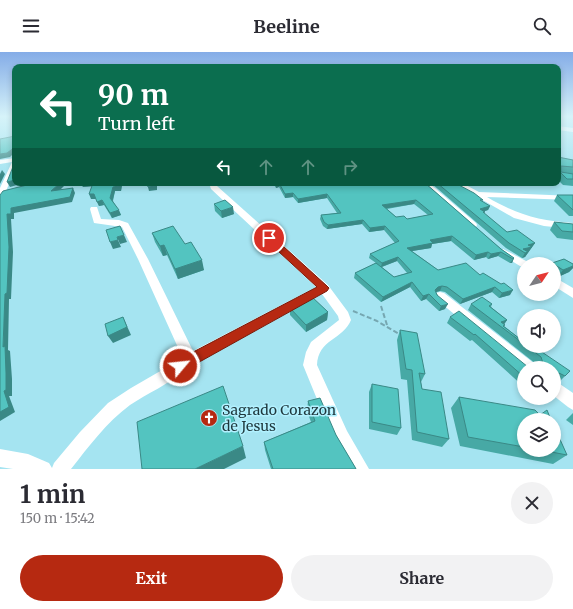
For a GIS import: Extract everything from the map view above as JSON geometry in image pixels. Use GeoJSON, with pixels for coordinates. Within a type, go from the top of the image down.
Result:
{"type":"FeatureCollection","features":[{"type":"Feature","properties":{"kind":"street"},"geometry":{"type":"LineString","coordinates":[[0,162],[12,166],[3,180],[2,193]]}},
{"type":"Feature","properties":{"kind":"street"},"geometry":{"type":"LineString","coordinates":[[214,186],[324,288],[344,315],[345,320],[343,325],[312,350],[310,365],[341,437],[360,469]]}},
{"type":"Feature","properties":{"kind":"street"},"geometry":{"type":"LineString","coordinates":[[428,186],[481,233]]}},
{"type":"Feature","properties":{"kind":"street"},"geometry":{"type":"LineString","coordinates":[[463,186],[478,193],[507,211],[526,219],[573,226]]}},
{"type":"Feature","properties":{"kind":"street"},"geometry":{"type":"LineString","coordinates":[[478,193],[573,198]]}},
{"type":"Feature","properties":{"kind":"street"},"geometry":{"type":"LineString","coordinates":[[94,209],[97,221],[106,224],[123,223],[125,225],[144,259],[187,352],[186,359],[180,366]]}},
{"type":"Feature","properties":{"kind":"street"},"geometry":{"type":"LineString","coordinates":[[497,247],[517,260]]}},
{"type":"Feature","properties":{"kind":"street"},"geometry":{"type":"LineString","coordinates":[[561,286],[573,294]]}},
{"type":"Feature","properties":{"kind":"street"},"geometry":{"type":"LineString","coordinates":[[60,469],[92,430],[119,403],[180,366],[324,288]]}},
{"type":"Feature","properties":{"kind":"street"},"geometry":{"type":"LineString","coordinates":[[440,296],[521,361]]}},
{"type":"Feature","properties":{"kind":"street"},"geometry":{"type":"LineString","coordinates":[[561,393],[573,402]]}},
{"type":"Feature","properties":{"kind":"street"},"geometry":{"type":"LineString","coordinates":[[0,458],[28,463],[43,469]]}},
{"type":"Feature","properties":{"kind":"path"},"geometry":{"type":"LineString","coordinates":[[338,306],[367,315],[387,325],[402,336]]}},
{"type":"Feature","properties":{"kind":"path"},"geometry":{"type":"LineString","coordinates":[[381,306],[387,325]]}},
{"type":"Feature","properties":{"kind":"building"},"geometry":{"type":"Polygon","coordinates":[[[12,137],[12,149],[7,153],[0,154],[0,139],[12,137]]]}},
{"type":"Feature","properties":{"kind":"building"},"geometry":{"type":"Polygon","coordinates":[[[561,158],[573,160],[573,167],[561,166],[561,158]]]}},
{"type":"Feature","properties":{"kind":"building"},"geometry":{"type":"Polygon","coordinates":[[[12,169],[12,181],[7,182],[12,169]]]}},
{"type":"Feature","properties":{"kind":"building"},"geometry":{"type":"Polygon","coordinates":[[[561,172],[573,174],[573,179],[567,179],[561,172]]]}},
{"type":"Feature","properties":{"kind":"building"},"geometry":{"type":"Polygon","coordinates":[[[23,186],[57,186],[51,191],[73,188],[70,197],[11,208],[11,214],[7,214],[9,247],[3,347],[5,346],[6,373],[6,390],[4,391],[9,407],[0,412],[0,195],[3,191],[23,186]]]}},
{"type":"Feature","properties":{"kind":"building"},"geometry":{"type":"Polygon","coordinates":[[[92,186],[119,186],[113,187],[110,198],[119,210],[110,213],[102,200],[97,202],[94,194],[89,194],[92,186]]]}},
{"type":"Feature","properties":{"kind":"building"},"geometry":{"type":"Polygon","coordinates":[[[281,186],[428,186],[501,249],[514,258],[513,259],[501,252],[491,254],[488,252],[476,255],[452,236],[430,240],[433,243],[407,248],[438,270],[466,263],[480,275],[483,273],[501,284],[504,283],[513,290],[502,293],[495,287],[463,299],[447,287],[442,286],[435,290],[437,295],[448,304],[441,306],[429,294],[423,296],[412,282],[383,297],[355,273],[376,263],[394,277],[412,272],[398,257],[382,263],[370,254],[399,241],[385,226],[370,228],[363,220],[328,225],[324,222],[321,215],[341,213],[327,194],[298,199],[293,193],[285,194],[281,186]],[[416,200],[382,205],[396,217],[404,216],[407,219],[433,214],[416,200]]]}},
{"type":"Feature","properties":{"kind":"building"},"geometry":{"type":"Polygon","coordinates":[[[441,186],[461,186],[474,193],[483,200],[480,200],[490,206],[480,209],[507,232],[517,230],[535,243],[528,245],[532,247],[523,249],[528,252],[525,253],[509,243],[441,186]]]}},
{"type":"Feature","properties":{"kind":"building"},"geometry":{"type":"Polygon","coordinates":[[[557,195],[573,195],[573,210],[557,195]]]}},
{"type":"Feature","properties":{"kind":"building"},"geometry":{"type":"Polygon","coordinates":[[[225,200],[233,207],[221,211],[214,204],[225,200]]]}},
{"type":"Feature","properties":{"kind":"building"},"geometry":{"type":"Polygon","coordinates":[[[554,222],[573,224],[573,232],[562,231],[554,222]]]}},
{"type":"Feature","properties":{"kind":"building"},"geometry":{"type":"Polygon","coordinates":[[[120,226],[124,235],[117,237],[118,240],[110,242],[106,230],[120,226]]]}},
{"type":"Feature","properties":{"kind":"building"},"geometry":{"type":"Polygon","coordinates":[[[173,226],[185,244],[191,242],[202,260],[175,269],[164,245],[160,246],[152,233],[173,226]]]}},
{"type":"Feature","properties":{"kind":"building"},"geometry":{"type":"Polygon","coordinates":[[[564,259],[573,264],[573,266],[563,270],[561,269],[561,260],[564,259]]]}},
{"type":"Feature","properties":{"kind":"building"},"geometry":{"type":"Polygon","coordinates":[[[311,296],[328,312],[306,325],[290,308],[311,296]]]}},
{"type":"Feature","properties":{"kind":"building"},"geometry":{"type":"Polygon","coordinates":[[[482,297],[492,304],[489,306],[507,320],[501,322],[505,325],[503,326],[517,337],[517,339],[471,304],[482,297]]]}},
{"type":"Feature","properties":{"kind":"building"},"geometry":{"type":"Polygon","coordinates":[[[459,311],[521,361],[517,361],[517,371],[475,334],[474,335],[450,317],[459,311]]]}},
{"type":"Feature","properties":{"kind":"building"},"geometry":{"type":"Polygon","coordinates":[[[123,317],[127,327],[108,336],[105,324],[123,317]]]}},
{"type":"Feature","properties":{"kind":"building"},"geometry":{"type":"Polygon","coordinates":[[[400,330],[417,333],[425,374],[419,373],[422,389],[441,392],[449,439],[417,432],[412,370],[406,369],[400,330]]]}},
{"type":"Feature","properties":{"kind":"building"},"geometry":{"type":"Polygon","coordinates":[[[536,353],[543,353],[555,361],[542,361],[541,357],[536,353]]]}},
{"type":"Feature","properties":{"kind":"building"},"geometry":{"type":"Polygon","coordinates":[[[561,365],[570,371],[565,376],[561,374],[561,365]]]}},
{"type":"Feature","properties":{"kind":"building"},"geometry":{"type":"Polygon","coordinates":[[[372,384],[398,389],[401,428],[372,422],[372,384]]]}},
{"type":"Feature","properties":{"kind":"building","name":"Sagrado Corazon de Jesus"},"geometry":{"type":"Polygon","coordinates":[[[223,386],[243,446],[195,469],[142,469],[137,422],[223,386]]]}},
{"type":"Feature","properties":{"kind":"building"},"geometry":{"type":"Polygon","coordinates":[[[459,397],[535,410],[538,413],[517,413],[517,446],[468,437],[459,397]]]}},
{"type":"Feature","properties":{"kind":"building"},"geometry":{"type":"Polygon","coordinates":[[[320,398],[336,435],[356,469],[273,469],[264,442],[315,421],[308,401],[320,398]]]}},
{"type":"Feature","properties":{"kind":"building"},"geometry":{"type":"Polygon","coordinates":[[[561,442],[567,455],[561,454],[561,442]]]}},
{"type":"Feature","properties":{"kind":"place","name":"Sagrado Corazon de Jesus"},"geometry":{"type":"Point","coordinates":[209,418]}},
{"type":"Feature","properties":{"kind":"route"},"geometry":{"type":"LineString","coordinates":[[180,366],[324,288],[269,238]]}}]}
